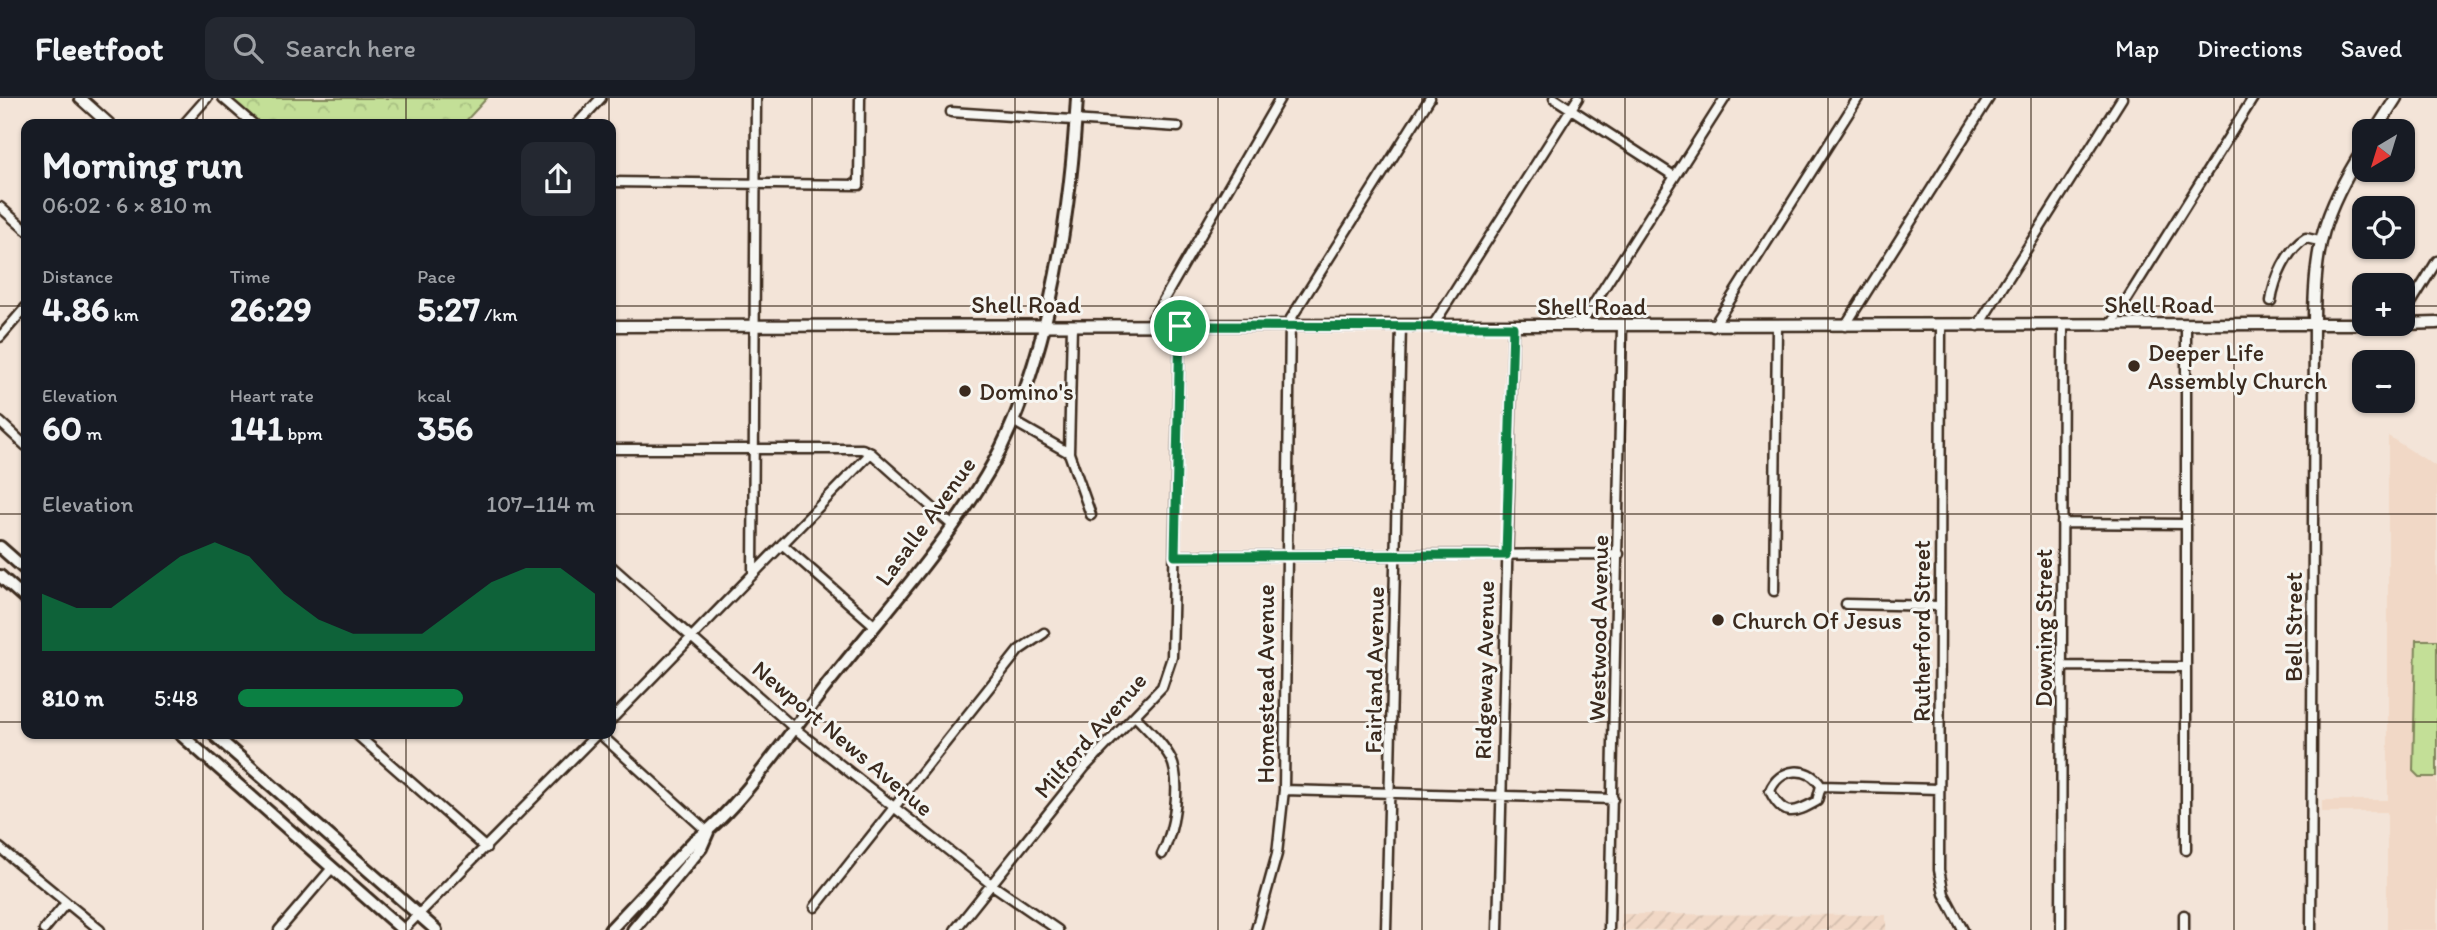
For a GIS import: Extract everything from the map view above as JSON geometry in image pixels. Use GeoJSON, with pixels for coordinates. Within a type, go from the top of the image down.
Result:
{"type":"FeatureCollection","features":[{"type":"Feature","properties":{"kind":"main road","name":"Lasalle Avenue"},"geometry":{"type":"LineString","coordinates":[[632,930],[701,848],[708,832],[794,728],[953,526],[979,488],[1013,421],[1043,325],[1066,217],[1077,98]]}},
{"type":"Feature","properties":{"kind":"main road"},"geometry":{"type":"LineString","coordinates":[[0,547],[21,566]]}},
{"type":"Feature","properties":{"kind":"main road"},"geometry":{"type":"LineString","coordinates":[[0,576],[21,595]]}},
{"type":"Feature","properties":{"kind":"main road"},"geometry":{"type":"LineString","coordinates":[[186,739],[403,930]]}},
{"type":"Feature","properties":{"kind":"main road"},"geometry":{"type":"LineString","coordinates":[[219,739],[436,930]]}},
{"type":"Feature","properties":{"kind":"main road","name":"Lasalle Avenue"},"geometry":{"type":"LineString","coordinates":[[610,930],[693,842],[708,832]]}},
{"type":"Feature","properties":{"kind":"street"},"geometry":{"type":"LineString","coordinates":[[80,98],[103,119]]}},
{"type":"Feature","properties":{"kind":"street"},"geometry":{"type":"LineString","coordinates":[[188,119],[207,98]]}},
{"type":"Feature","properties":{"kind":"street"},"geometry":{"type":"LineString","coordinates":[[223,98],[247,119]]}},
{"type":"Feature","properties":{"kind":"street"},"geometry":{"type":"LineString","coordinates":[[582,119],[601,98]]}},
{"type":"Feature","properties":{"kind":"street"},"geometry":{"type":"LineString","coordinates":[[753,574],[756,98]]}},
{"type":"Feature","properties":{"kind":"street"},"geometry":{"type":"LineString","coordinates":[[616,182],[859,185],[860,98]]}},
{"type":"Feature","properties":{"kind":"street"},"geometry":{"type":"LineString","coordinates":[[1149,325],[1280,98]]}},
{"type":"Feature","properties":{"kind":"street","name":"Homestead Avenue"},"geometry":{"type":"LineString","coordinates":[[1256,930],[1277,854],[1284,790],[1290,326],[1297,306],[1430,98]]}},
{"type":"Feature","properties":{"kind":"street"},"geometry":{"type":"LineString","coordinates":[[1554,98],[1674,176]]}},
{"type":"Feature","properties":{"kind":"street"},"geometry":{"type":"LineString","coordinates":[[1432,327],[1578,98]]}},
{"type":"Feature","properties":{"kind":"street"},"geometry":{"type":"LineString","coordinates":[[1579,327],[1725,98]]}},
{"type":"Feature","properties":{"kind":"street"},"geometry":{"type":"LineString","coordinates":[[1713,327],[1858,98]]}},
{"type":"Feature","properties":{"kind":"street"},"geometry":{"type":"LineString","coordinates":[[1845,327],[1989,98]]}},
{"type":"Feature","properties":{"kind":"street"},"geometry":{"type":"LineString","coordinates":[[1978,326],[2122,98]]}},
{"type":"Feature","properties":{"kind":"street"},"geometry":{"type":"LineString","coordinates":[[2111,325],[2253,98]]}},
{"type":"Feature","properties":{"kind":"street"},"geometry":{"type":"LineString","coordinates":[[2383,119],[2396,98]]}},
{"type":"Feature","properties":{"kind":"street"},"geometry":{"type":"LineString","coordinates":[[951,112],[1178,127]]}},
{"type":"Feature","properties":{"kind":"street"},"geometry":{"type":"LineString","coordinates":[[2314,324],[2315,270],[2319,241],[2337,192],[2352,168]]}},
{"type":"Feature","properties":{"kind":"street"},"geometry":{"type":"LineString","coordinates":[[0,207],[21,226]]}},
{"type":"Feature","properties":{"kind":"street"},"geometry":{"type":"LineString","coordinates":[[2271,301],[2275,281],[2298,244],[2304,239],[2319,241]]}},
{"type":"Feature","properties":{"kind":"street"},"geometry":{"type":"LineString","coordinates":[[2415,297],[2437,261]]}},
{"type":"Feature","properties":{"kind":"street"},"geometry":{"type":"LineString","coordinates":[[0,337],[21,313]]}},
{"type":"Feature","properties":{"kind":"street"},"geometry":{"type":"LineString","coordinates":[[2415,324],[2437,323]]}},
{"type":"Feature","properties":{"kind":"street","name":"Bell Street"},"geometry":{"type":"LineString","coordinates":[[2311,930],[2314,324]]}},
{"type":"Feature","properties":{"kind":"street","name":"Shell Road"},"geometry":{"type":"LineString","coordinates":[[616,326],[1845,327],[2352,324]]}},
{"type":"Feature","properties":{"kind":"street"},"geometry":{"type":"LineString","coordinates":[[1072,325],[1069,453],[1091,515]]}},
{"type":"Feature","properties":{"kind":"street"},"geometry":{"type":"LineString","coordinates":[[2186,325],[2186,849]]}},
{"type":"Feature","properties":{"kind":"street","name":"Milford Avenue"},"geometry":{"type":"LineString","coordinates":[[955,930],[1085,767],[1162,687],[1172,657],[1180,326]]}},
{"type":"Feature","properties":{"kind":"street","name":"Fairland Avenue"},"geometry":{"type":"LineString","coordinates":[[1386,930],[1392,793],[1401,326]]}},
{"type":"Feature","properties":{"kind":"street","name":"Rutherford Street"},"geometry":{"type":"LineString","coordinates":[[1941,326],[1939,870],[1944,894],[1963,930]]}},
{"type":"Feature","properties":{"kind":"street","name":"Downing Street"},"geometry":{"type":"LineString","coordinates":[[2061,930],[2063,326]]}},
{"type":"Feature","properties":{"kind":"street","name":"Ridgeway Avenue"},"geometry":{"type":"LineString","coordinates":[[1498,930],[1513,327]]}},
{"type":"Feature","properties":{"kind":"street","name":"Westwood Avenue"},"geometry":{"type":"LineString","coordinates":[[1608,930],[1619,554],[1622,327]]}},
{"type":"Feature","properties":{"kind":"street"},"geometry":{"type":"LineString","coordinates":[[1774,591],[1777,327]]}},
{"type":"Feature","properties":{"kind":"street"},"geometry":{"type":"LineString","coordinates":[[1013,421],[1069,453]]}},
{"type":"Feature","properties":{"kind":"street"},"geometry":{"type":"LineString","coordinates":[[0,422],[21,441]]}},
{"type":"Feature","properties":{"kind":"street"},"geometry":{"type":"LineString","coordinates":[[616,449],[862,449],[871,453],[953,526]]}},
{"type":"Feature","properties":{"kind":"street"},"geometry":{"type":"LineString","coordinates":[[616,715],[871,453]]}},
{"type":"Feature","properties":{"kind":"street"},"geometry":{"type":"LineString","coordinates":[[2062,523],[2186,524]]}},
{"type":"Feature","properties":{"kind":"street"},"geometry":{"type":"LineString","coordinates":[[782,544],[874,625]]}},
{"type":"Feature","properties":{"kind":"street"},"geometry":{"type":"LineString","coordinates":[[1175,556],[1285,558],[1619,554]]}},
{"type":"Feature","properties":{"kind":"street","name":"Newport News Avenue"},"geometry":{"type":"LineString","coordinates":[[616,570],[794,728],[991,884],[1058,930]]}},
{"type":"Feature","properties":{"kind":"street"},"geometry":{"type":"LineString","coordinates":[[1846,604],[1940,606]]}},
{"type":"Feature","properties":{"kind":"street"},"geometry":{"type":"LineString","coordinates":[[815,907],[1019,650],[1044,634]]}},
{"type":"Feature","properties":{"kind":"street"},"geometry":{"type":"LineString","coordinates":[[2062,666],[2186,667]]}},
{"type":"Feature","properties":{"kind":"street"},"geometry":{"type":"LineString","coordinates":[[1136,717],[1164,747],[1175,772],[1174,827],[1162,854]]}},
{"type":"Feature","properties":{"kind":"street"},"geometry":{"type":"LineString","coordinates":[[362,739],[486,848]]}},
{"type":"Feature","properties":{"kind":"street"},"geometry":{"type":"LineString","coordinates":[[403,930],[592,739]]}},
{"type":"Feature","properties":{"kind":"street"},"geometry":{"type":"LineString","coordinates":[[605,739],[708,832]]}},
{"type":"Feature","properties":{"kind":"street"},"geometry":{"type":"LineString","coordinates":[[1787,772],[1803,772],[1816,778],[1821,786],[1817,801],[1800,811],[1788,812],[1779,808],[1770,791],[1775,778],[1787,772]]}},
{"type":"Feature","properties":{"kind":"street"},"geometry":{"type":"LineString","coordinates":[[1821,786],[1939,789]]}},
{"type":"Feature","properties":{"kind":"street"},"geometry":{"type":"LineString","coordinates":[[1284,790],[1613,799]]}},
{"type":"Feature","properties":{"kind":"street"},"geometry":{"type":"LineString","coordinates":[[0,848],[100,930]]}},
{"type":"Feature","properties":{"kind":"street"},"geometry":{"type":"LineString","coordinates":[[278,930],[332,868]]}},
{"type":"Feature","properties":{"kind":"street"},"geometry":{"type":"LineString","coordinates":[[44,930],[66,903]]}},
{"type":"Feature","properties":{"kind":"street"},"geometry":{"type":"LineString","coordinates":[[2184,915],[2184,930]]}},
{"type":"Feature","properties":{"kind":"shaded area"},"geometry":{"type":"Polygon","coordinates":[[[2388,436],[2437,467],[2437,930],[2387,930],[2387,812],[2322,812],[2322,800],[2388,800],[2388,436]]]}},
{"type":"Feature","properties":{"kind":"shaded area"},"geometry":{"type":"Polygon","coordinates":[[[1622,914],[1886,915],[1886,930],[1621,930],[1622,914]]]}},
{"type":"Feature","properties":{"kind":"green space"},"geometry":{"type":"Polygon","coordinates":[[[230,98],[487,98],[468,119],[253,119],[230,98]]]}},
{"type":"Feature","properties":{"kind":"green space"},"geometry":{"type":"Polygon","coordinates":[[[2416,640],[2437,640],[2437,777],[2419,777],[2413,771],[2416,640]]]}},
{"type":"Feature","properties":{"kind":"place","name":"Deeper Life Assembly Church"},"geometry":{"type":"Point","coordinates":[2134,366]}},
{"type":"Feature","properties":{"kind":"place","name":"Domino's"},"geometry":{"type":"Point","coordinates":[965,391]}},
{"type":"Feature","properties":{"kind":"place","name":"Church Of Jesus"},"geometry":{"type":"Point","coordinates":[1718,620]}},
{"type":"Feature","properties":{"kind":"route"},"geometry":{"type":"LineString","coordinates":[[1180,326],[1513,327],[1506,555],[1285,558],[1175,556],[1180,326]]}}]}
